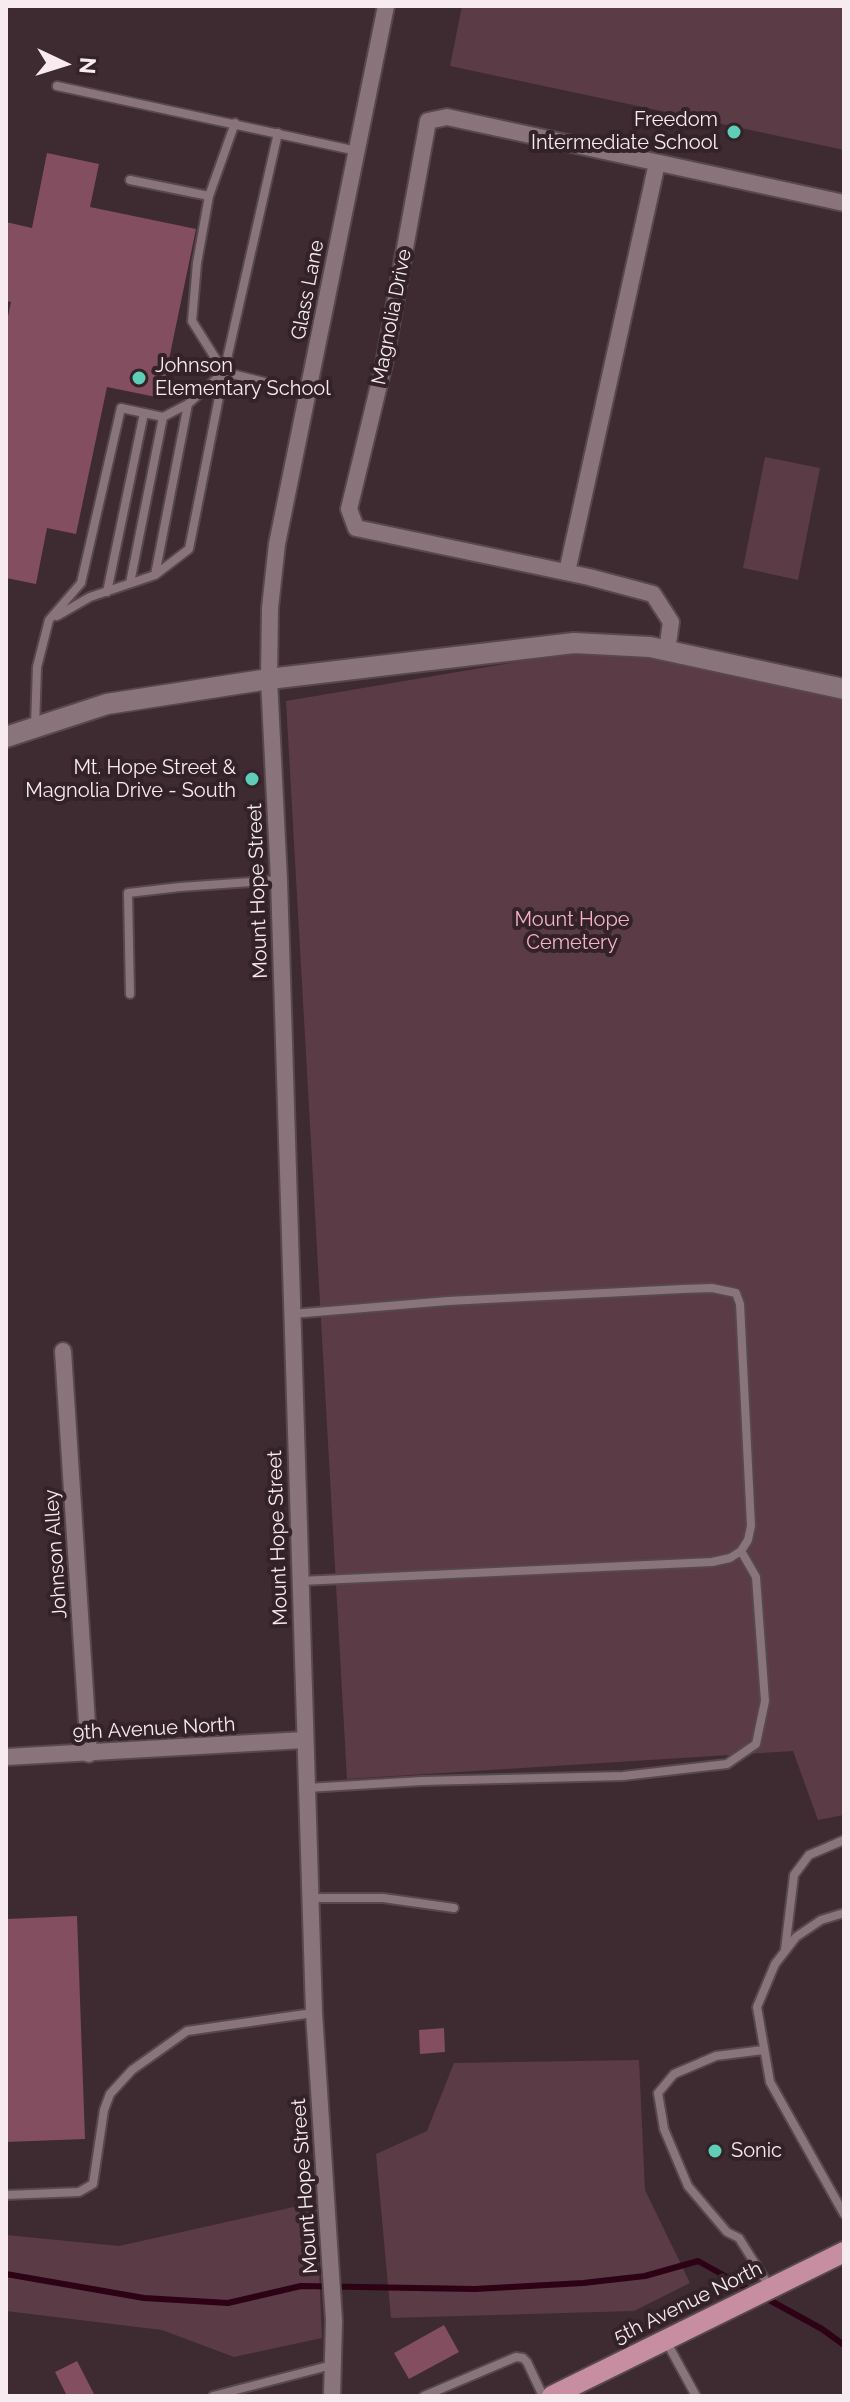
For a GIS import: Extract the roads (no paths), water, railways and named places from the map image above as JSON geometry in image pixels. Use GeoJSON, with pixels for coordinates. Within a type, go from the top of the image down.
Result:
{"type":"FeatureCollection","features":[{"type":"Feature","properties":{"kind":"main road","name":"5th Avenue North"},"geometry":{"type":"LineString","coordinates":[[552,2396],[587,2384],[844,2252]]}},
{"type":"Feature","properties":{"kind":"street","name":"Glass Lane"},"geometry":{"type":"LineString","coordinates":[[269,679],[270,608],[277,544],[386,6]]}},
{"type":"Feature","properties":{"kind":"street","name":"Magnolia Drive"},"geometry":{"type":"LineString","coordinates":[[667,651],[671,622],[653,594],[567,572],[356,528],[349,509],[384,364],[428,121],[447,117],[844,203]]}},
{"type":"Feature","properties":{"kind":"street"},"geometry":{"type":"LineString","coordinates":[[567,572],[657,163]]}},
{"type":"Feature","properties":{"kind":"street"},"geometry":{"type":"LineString","coordinates":[[6,737],[107,704],[269,679],[574,643],[650,647],[844,689]]}},
{"type":"Feature","properties":{"kind":"street","name":"Mount Hope Street"},"geometry":{"type":"LineString","coordinates":[[269,679],[279,880],[314,2013],[334,2321],[332,2396]]}},
{"type":"Feature","properties":{"kind":"street","name":"Johnson Alley"},"geometry":{"type":"LineString","coordinates":[[63,1351],[89,1754]]}},
{"type":"Feature","properties":{"kind":"street","name":"9th Avenue North"},"geometry":{"type":"LineString","coordinates":[[6,1757],[304,1740]]}},
{"type":"Feature","properties":{"kind":"lane"},"geometry":{"type":"LineString","coordinates":[[57,86],[357,151]]}},
{"type":"Feature","properties":{"kind":"lane"},"geometry":{"type":"LineString","coordinates":[[235,123],[209,196],[197,263],[192,321],[224,372],[308,393]]}},
{"type":"Feature","properties":{"kind":"lane"},"geometry":{"type":"LineString","coordinates":[[49,620],[90,597],[155,575],[189,549],[224,372],[278,133]]}},
{"type":"Feature","properties":{"kind":"lane"},"geometry":{"type":"LineString","coordinates":[[130,180],[209,196]]}},
{"type":"Feature","properties":{"kind":"lane"},"geometry":{"type":"LineString","coordinates":[[35,727],[37,667],[49,620],[81,583],[121,408],[163,417],[188,404],[224,372]]}},
{"type":"Feature","properties":{"kind":"lane"},"geometry":{"type":"LineString","coordinates":[[155,575],[188,404]]}},
{"type":"Feature","properties":{"kind":"lane"},"geometry":{"type":"LineString","coordinates":[[107,592],[144,413]]}},
{"type":"Feature","properties":{"kind":"lane"},"geometry":{"type":"LineString","coordinates":[[130,583],[163,417]]}},
{"type":"Feature","properties":{"kind":"lane"},"geometry":{"type":"LineString","coordinates":[[130,994],[128,893],[279,880]]}},
{"type":"Feature","properties":{"kind":"lane"},"geometry":{"type":"LineString","coordinates":[[291,1314],[448,1301],[682,1289],[724,1289],[736,1293],[740,1304],[751,1526],[748,1540],[741,1551],[730,1558],[712,1562],[300,1581]]}},
{"type":"Feature","properties":{"kind":"lane"},"geometry":{"type":"LineString","coordinates":[[306,1788],[422,1781],[623,1776],[727,1764],[756,1744],[765,1701],[756,1577],[741,1551]]}},
{"type":"Feature","properties":{"kind":"lane"},"geometry":{"type":"LineString","coordinates":[[785,1951],[794,1875],[809,1855],[844,1840]]}},
{"type":"Feature","properties":{"kind":"lane"},"geometry":{"type":"LineString","coordinates":[[310,1898],[383,1898],[454,1908]]}},
{"type":"Feature","properties":{"kind":"lane"},"geometry":{"type":"LineString","coordinates":[[844,1913],[821,1920],[796,1937],[775,1964],[757,2007],[770,2082],[844,2214]]}},
{"type":"Feature","properties":{"kind":"lane"},"geometry":{"type":"LineString","coordinates":[[6,2195],[79,2192],[93,2184],[104,2110],[110,2094],[132,2070],[187,2031],[314,2013]]}},
{"type":"Feature","properties":{"kind":"lane"},"geometry":{"type":"LineString","coordinates":[[763,2050],[716,2056],[674,2074],[658,2093],[664,2129],[688,2186],[727,2232],[739,2238],[771,2289]]}},
{"type":"Feature","properties":{"kind":"lane"},"geometry":{"type":"LineString","coordinates":[[666,2341],[696,2396]]}},
{"type":"Feature","properties":{"kind":"lane"},"geometry":{"type":"LineString","coordinates":[[424,2396],[516,2357],[527,2362],[543,2396]]}},
{"type":"Feature","properties":{"kind":"lane"},"geometry":{"type":"LineString","coordinates":[[213,2396],[332,2365]]}},
{"type":"Feature","properties":{"kind":"waterway"},"geometry":{"type":"LineString","coordinates":[[6,2274],[144,2298],[228,2303],[301,2286],[475,2289],[583,2283],[645,2276],[698,2261],[752,2291]]}},
{"type":"Feature","properties":{"kind":"waterway"},"geometry":{"type":"LineString","coordinates":[[762,2296],[822,2329],[844,2345]]}},
{"type":"Feature","properties":{"kind":"place","name":"Freedom Intermediate School"},"geometry":{"type":"Point","coordinates":[734,132]}},
{"type":"Feature","properties":{"kind":"place","name":"Johnson Elementary School"},"geometry":{"type":"Point","coordinates":[139,378]}},
{"type":"Feature","properties":{"kind":"place","name":"Mt. Hope Street & Magnolia Drive - South"},"geometry":{"type":"Point","coordinates":[252,779]}},
{"type":"Feature","properties":{"kind":"place","name":"Sonic"},"geometry":{"type":"Point","coordinates":[715,2151]}},
{"type":"Feature","properties":{"kind":"park label","name":"Mount Hope Cemetery"},"geometry":{"type":"Point","coordinates":[572,932]}}]}
